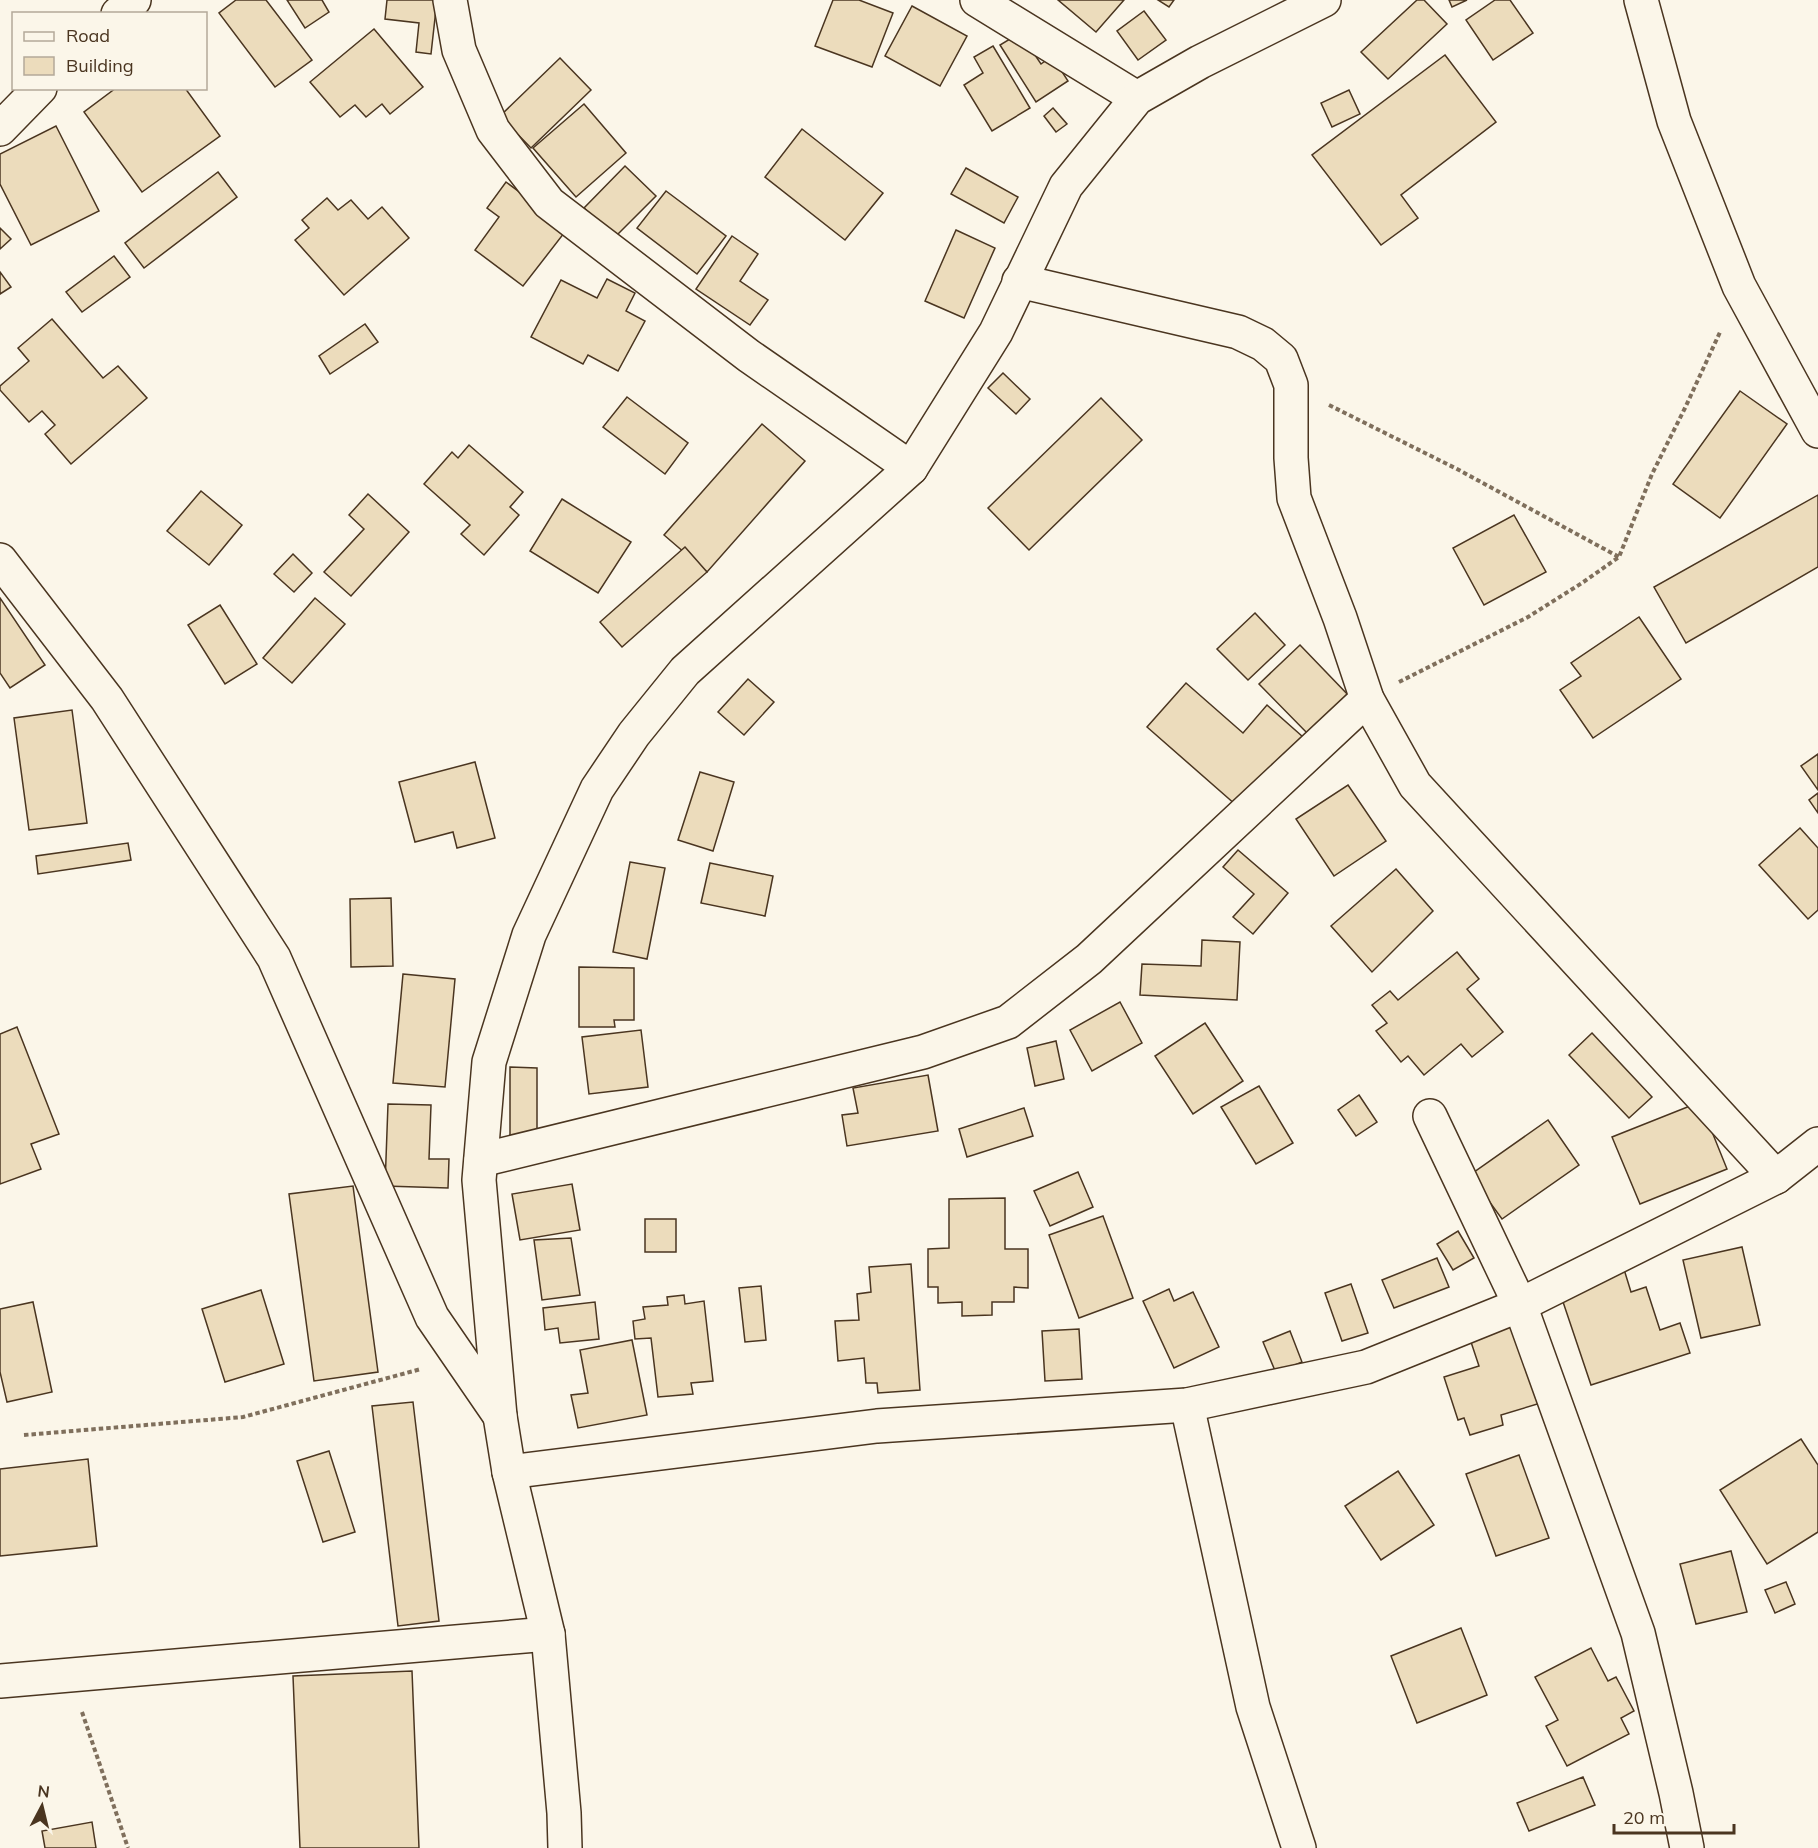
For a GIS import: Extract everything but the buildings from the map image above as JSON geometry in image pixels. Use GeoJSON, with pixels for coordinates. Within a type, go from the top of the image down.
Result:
{"type":"FeatureCollection","features":[{"type":"Feature","properties":{"kind":"street"},"geometry":{"type":"LineString","coordinates":[[120,12],[134,0]]}},
{"type":"Feature","properties":{"kind":"street"},"geometry":{"type":"LineString","coordinates":[[450,0],[459,50],[494,130],[549,203],[748,356],[911,468]]}},
{"type":"Feature","properties":{"kind":"street"},"geometry":{"type":"LineString","coordinates":[[977,0],[1137,98]]}},
{"type":"Feature","properties":{"kind":"street"},"geometry":{"type":"LineString","coordinates":[[565,1848],[548,1634],[509,1472],[500,1416],[479,1180],[489,1062],[529,935],[597,789],[634,734],[684,671],[911,468],[996,332],[1066,186],[1137,98],[1200,62],[1324,0]]}},
{"type":"Feature","properties":{"kind":"street"},"geometry":{"type":"LineString","coordinates":[[1641,0],[1674,121],[1739,286],[1818,431]]}},
{"type":"Feature","properties":{"kind":"street"},"geometry":{"type":"LineString","coordinates":[[0,129],[38,90]]}},
{"type":"Feature","properties":{"kind":"street"},"geometry":{"type":"LineString","coordinates":[[1019,281],[1238,332],[1263,344],[1281,359],[1291,385],[1291,458],[1294,498],[1340,618],[1366,699],[1415,785],[1776,1177]]}},
{"type":"Feature","properties":{"kind":"street"},"geometry":{"type":"LineString","coordinates":[[0,560],[107,699],[274,958],[432,1317],[500,1416]]}},
{"type":"Feature","properties":{"kind":"street"},"geometry":{"type":"LineString","coordinates":[[481,1160],[923,1052],[1008,1022],[1089,959],[1366,699]]}},
{"type":"Feature","properties":{"kind":"street"},"geometry":{"type":"LineString","coordinates":[[1430,1116],[1520,1305],[1638,1633],[1687,1848]]}},
{"type":"Feature","properties":{"kind":"street"},"geometry":{"type":"LineString","coordinates":[[509,1472],[877,1426],[1187,1405],[1366,1367],[1520,1305],[1776,1177],[1818,1144]]}},
{"type":"Feature","properties":{"kind":"street"},"geometry":{"type":"LineString","coordinates":[[1187,1405],[1254,1707],[1299,1848]]}},
{"type":"Feature","properties":{"kind":"street"},"geometry":{"type":"LineString","coordinates":[[0,1681],[548,1634]]}},
{"type":"Feature","properties":{"kind":"path"},"geometry":{"type":"LineString","coordinates":[[1366,699],[1528,617],[1619,557],[1652,474],[1715,346],[1739,286]]}},
{"type":"Feature","properties":{"kind":"path"},"geometry":{"type":"LineString","coordinates":[[1291,385],[1457,469],[1619,557]]}},
{"type":"Feature","properties":{"kind":"path"},"geometry":{"type":"LineString","coordinates":[[24,1435],[243,1417],[460,1358]]}},
{"type":"Feature","properties":{"kind":"path"},"geometry":{"type":"LineString","coordinates":[[70,1676],[129,1848]]}}]}
